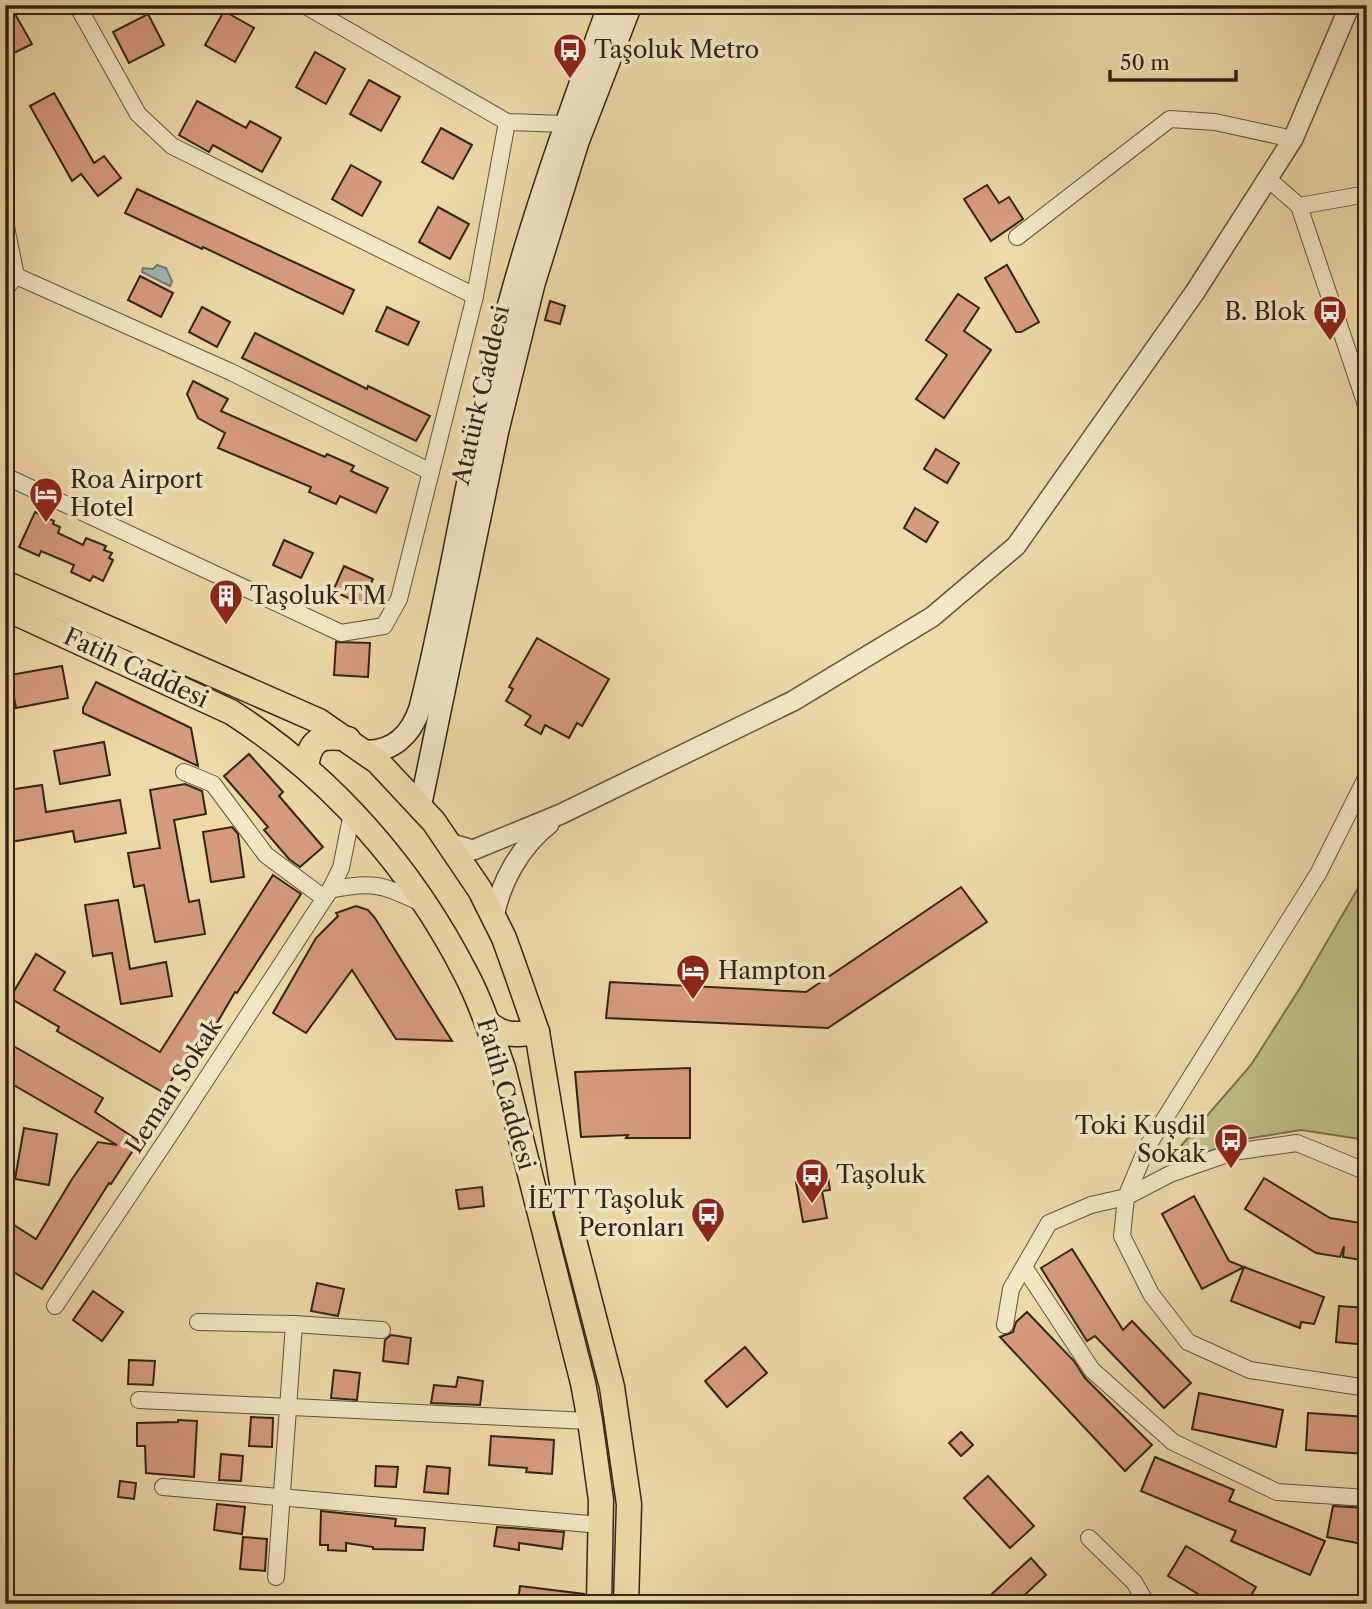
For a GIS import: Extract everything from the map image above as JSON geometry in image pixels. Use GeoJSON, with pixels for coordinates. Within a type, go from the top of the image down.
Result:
{"type":"FeatureCollection","features":[{"type":"Feature","properties":{"kind":"main road","name":"Atatürk Caddesi"},"geometry":{"type":"LineString","coordinates":[[420,808],[513,365],[559,198],[574,128],[610,5]]}},
{"type":"Feature","properties":{"kind":"main road","name":"Atatürk Caddesi"},"geometry":{"type":"LineString","coordinates":[[356,745],[376,752],[394,746],[416,721],[497,350],[532,224],[631,5]]}},
{"type":"Feature","properties":{"kind":"main road","name":"Fatih Caddesi"},"geometry":{"type":"LineString","coordinates":[[5,583],[319,721],[379,762],[449,843],[480,890],[505,938],[537,1032],[567,1213],[612,1387],[629,1504],[626,1604]]}},
{"type":"Feature","properties":{"kind":"main road","name":"Fatih Caddesi"},"geometry":{"type":"LineString","coordinates":[[5,608],[231,712],[306,767],[352,813],[407,875],[426,905],[467,975],[503,1068],[583,1383],[601,1500],[600,1604]]}},
{"type":"Feature","properties":{"kind":"main road"},"geometry":{"type":"LineString","coordinates":[[306,767],[311,748],[318,740],[329,736],[356,745]]}},
{"type":"Feature","properties":{"kind":"main road"},"geometry":{"type":"LineString","coordinates":[[487,1022],[498,1033],[513,1035],[537,1032]]}},
{"type":"Feature","properties":{"kind":"street"},"geometry":{"type":"LineString","coordinates":[[77,5],[138,114],[172,146],[475,296]]}},
{"type":"Feature","properties":{"kind":"street"},"geometry":{"type":"LineString","coordinates":[[304,5],[507,122],[574,128]]}},
{"type":"Feature","properties":{"kind":"street"},"geometry":{"type":"LineString","coordinates":[[449,843],[474,850],[561,814],[793,701],[932,617],[1016,546],[1195,292],[1293,139],[1350,5]]}},
{"type":"Feature","properties":{"kind":"street"},"geometry":{"type":"LineString","coordinates":[[1017,237],[1170,119],[1215,122],[1293,139]]}},
{"type":"Feature","properties":{"kind":"street"},"geometry":{"type":"LineString","coordinates":[[5,476],[341,633],[384,626],[399,599],[475,296],[507,122]]}},
{"type":"Feature","properties":{"kind":"street"},"geometry":{"type":"LineString","coordinates":[[1268,178],[1300,206],[1364,390],[1367,408]]}},
{"type":"Feature","properties":{"kind":"street"},"geometry":{"type":"LineString","coordinates":[[1300,206],[1367,194]]}},
{"type":"Feature","properties":{"kind":"street"},"geometry":{"type":"LineString","coordinates":[[5,222],[11,274],[5,289]]}},
{"type":"Feature","properties":{"kind":"street"},"geometry":{"type":"LineString","coordinates":[[11,274],[231,372],[431,472]]}},
{"type":"Feature","properties":{"kind":"street"},"geometry":{"type":"LineString","coordinates":[[184,772],[213,784],[266,855],[327,894],[360,883],[394,889],[426,905]]}},
{"type":"Feature","properties":{"kind":"street"},"geometry":{"type":"LineString","coordinates":[[1367,776],[1318,874],[1147,1147],[1126,1197],[1122,1236],[1151,1294],[1188,1342],[1250,1370],[1367,1388]]}},
{"type":"Feature","properties":{"kind":"street","name":"Leman Sokak"},"geometry":{"type":"LineString","coordinates":[[55,1306],[327,894],[341,868],[352,813]]}},
{"type":"Feature","properties":{"kind":"street"},"geometry":{"type":"LineString","coordinates":[[494,917],[501,887],[525,847],[561,814]]}},
{"type":"Feature","properties":{"kind":"street"},"geometry":{"type":"LineString","coordinates":[[1005,1325],[1011,1289],[1049,1223],[1091,1205],[1126,1197],[1170,1174],[1233,1152],[1297,1143],[1367,1172]]}},
{"type":"Feature","properties":{"kind":"street"},"geometry":{"type":"LineString","coordinates":[[1024,1267],[1092,1370],[1172,1442],[1277,1492],[1367,1498]]}},
{"type":"Feature","properties":{"kind":"street"},"geometry":{"type":"LineString","coordinates":[[198,1322],[294,1324],[382,1330]]}},
{"type":"Feature","properties":{"kind":"street"},"geometry":{"type":"LineString","coordinates":[[276,1577],[283,1498],[286,1406],[294,1324]]}},
{"type":"Feature","properties":{"kind":"street"},"geometry":{"type":"LineString","coordinates":[[139,1401],[590,1421]]}},
{"type":"Feature","properties":{"kind":"street"},"geometry":{"type":"LineString","coordinates":[[163,1487],[601,1525]]}},
{"type":"Feature","properties":{"kind":"street"},"geometry":{"type":"LineString","coordinates":[[1089,1538],[1134,1582],[1147,1604]]}},
{"type":"Feature","properties":{"kind":"green space"},"geometry":{"type":"Polygon","coordinates":[[[1367,861],[1367,1140],[1301,1130],[1245,1139],[1182,1161],[1177,1157],[1180,1147],[1251,1065],[1300,988],[1364,878],[1367,861]]]}},
{"type":"Feature","properties":{"kind":"water"},"geometry":{"type":"Polygon","coordinates":[[[157,265],[166,268],[172,281],[170,286],[142,272],[143,268],[153,269],[157,265]]]}},
{"type":"Feature","properties":{"kind":"building"},"geometry":{"type":"Polygon","coordinates":[[[5,5],[10,5],[32,44],[14,53],[5,37],[5,5]]]}},
{"type":"Feature","properties":{"kind":"building"},"geometry":{"type":"Polygon","coordinates":[[[224,11],[254,28],[235,62],[205,45],[224,11]]]}},
{"type":"Feature","properties":{"kind":"building"},"geometry":{"type":"Polygon","coordinates":[[[148,14],[164,45],[129,63],[113,32],[148,14]]]}},
{"type":"Feature","properties":{"kind":"building"},"geometry":{"type":"Polygon","coordinates":[[[315,52],[345,69],[326,104],[296,87],[315,52]]]}},
{"type":"Feature","properties":{"kind":"building"},"geometry":{"type":"Polygon","coordinates":[[[369,80],[400,97],[381,131],[350,114],[369,80]]]}},
{"type":"Feature","properties":{"kind":"building"},"geometry":{"type":"Polygon","coordinates":[[[54,93],[94,163],[104,156],[121,178],[98,196],[81,174],[72,181],[30,106],[54,93]]]}},
{"type":"Feature","properties":{"kind":"building"},"geometry":{"type":"Polygon","coordinates":[[[197,101],[246,128],[250,121],[281,138],[262,172],[213,145],[209,152],[179,135],[197,101]]]}},
{"type":"Feature","properties":{"kind":"building"},"geometry":{"type":"Polygon","coordinates":[[[441,128],[472,145],[453,179],[422,162],[441,128]]]}},
{"type":"Feature","properties":{"kind":"building"},"geometry":{"type":"Polygon","coordinates":[[[351,165],[381,182],[362,216],[332,199],[351,165]]]}},
{"type":"Feature","properties":{"kind":"building"},"geometry":{"type":"Polygon","coordinates":[[[987,185],[999,203],[1009,197],[1023,219],[991,241],[964,199],[987,185]]]}},
{"type":"Feature","properties":{"kind":"building"},"geometry":{"type":"Polygon","coordinates":[[[137,189],[354,290],[343,314],[125,213],[137,189]]]}},
{"type":"Feature","properties":{"kind":"building"},"geometry":{"type":"Polygon","coordinates":[[[438,207],[469,224],[450,259],[419,242],[438,207]]]}},
{"type":"Feature","properties":{"kind":"building"},"geometry":{"type":"Polygon","coordinates":[[[1007,265],[1039,322],[1021,332],[1016,332],[985,278],[1007,265]]]}},
{"type":"Feature","properties":{"kind":"building"},"geometry":{"type":"Polygon","coordinates":[[[140,276],[173,293],[161,317],[128,300],[140,276]]]}},
{"type":"Feature","properties":{"kind":"building"},"geometry":{"type":"Polygon","coordinates":[[[958,294],[979,308],[964,331],[991,350],[944,418],[916,399],[947,355],[926,340],[958,294]]]}},
{"type":"Feature","properties":{"kind":"building"},"geometry":{"type":"Polygon","coordinates":[[[550,301],[565,306],[560,324],[545,320],[550,301]]]}},
{"type":"Feature","properties":{"kind":"building"},"geometry":{"type":"Polygon","coordinates":[[[202,307],[230,322],[217,347],[189,332],[202,307]]]}},
{"type":"Feature","properties":{"kind":"building"},"geometry":{"type":"Polygon","coordinates":[[[387,307],[419,322],[408,345],[376,331],[387,307]]]}},
{"type":"Feature","properties":{"kind":"building"},"geometry":{"type":"Polygon","coordinates":[[[255,333],[367,389],[368,386],[430,416],[416,441],[242,358],[255,333]]]}},
{"type":"Feature","properties":{"kind":"building"},"geometry":{"type":"Polygon","coordinates":[[[193,381],[228,399],[221,411],[325,457],[327,454],[354,466],[351,471],[388,488],[376,513],[340,496],[336,504],[309,492],[311,487],[218,448],[225,433],[198,418],[187,394],[193,381]]]}},
{"type":"Feature","properties":{"kind":"building"},"geometry":{"type":"Polygon","coordinates":[[[936,449],[959,463],[947,483],[924,469],[936,449]]]}},
{"type":"Feature","properties":{"kind":"building"},"geometry":{"type":"Polygon","coordinates":[[[915,508],[938,522],[926,542],[904,528],[915,508]]]}},
{"type":"Feature","properties":{"kind":"building"},"geometry":{"type":"Polygon","coordinates":[[[35,512],[54,521],[53,524],[60,527],[58,533],[83,545],[86,538],[106,546],[104,550],[112,553],[109,558],[113,560],[103,581],[93,576],[90,581],[71,572],[74,565],[41,551],[39,556],[19,547],[35,512]]]}},
{"type":"Feature","properties":{"kind":"building"},"geometry":{"type":"Polygon","coordinates":[[[284,540],[313,553],[301,578],[273,565],[284,540]]]}},
{"type":"Feature","properties":{"kind":"building"},"geometry":{"type":"Polygon","coordinates":[[[344,566],[373,579],[361,604],[333,591],[344,566]]]}},
{"type":"Feature","properties":{"kind":"building"},"geometry":{"type":"Polygon","coordinates":[[[537,638],[609,679],[582,726],[577,723],[569,738],[545,725],[541,734],[525,725],[531,716],[506,701],[513,689],[509,687],[537,638]]]}},
{"type":"Feature","properties":{"kind":"building"},"geometry":{"type":"Polygon","coordinates":[[[336,642],[370,643],[368,677],[334,675],[336,642]]]}},
{"type":"Feature","properties":{"kind":"building"},"geometry":{"type":"Polygon","coordinates":[[[62,666],[68,698],[16,708],[10,675],[62,666]]]}},
{"type":"Feature","properties":{"kind":"building"},"geometry":{"type":"Polygon","coordinates":[[[96,682],[191,728],[198,766],[83,713],[96,682]]]}},
{"type":"Feature","properties":{"kind":"building"},"geometry":{"type":"Polygon","coordinates":[[[104,742],[110,775],[60,784],[54,751],[104,742]]]}},
{"type":"Feature","properties":{"kind":"building"},"geometry":{"type":"Polygon","coordinates":[[[249,754],[283,792],[279,796],[323,847],[300,867],[289,859],[264,830],[268,827],[224,776],[249,754]]]}},
{"type":"Feature","properties":{"kind":"building"},"geometry":{"type":"Polygon","coordinates":[[[185,784],[202,791],[206,814],[174,820],[189,902],[199,900],[205,934],[155,942],[144,885],[134,887],[128,853],[160,848],[150,790],[185,784]]]}},
{"type":"Feature","properties":{"kind":"building"},"geometry":{"type":"Polygon","coordinates":[[[42,785],[46,812],[120,800],[126,833],[75,842],[73,831],[5,843],[5,825],[14,824],[8,790],[42,785]]]}},
{"type":"Feature","properties":{"kind":"building"},"geometry":{"type":"Polygon","coordinates":[[[232,827],[238,834],[244,877],[211,882],[203,832],[232,827]]]}},
{"type":"Feature","properties":{"kind":"building"},"geometry":{"type":"Polygon","coordinates":[[[273,875],[301,894],[237,993],[235,992],[199,1054],[190,1049],[164,1093],[57,1031],[59,1027],[10,998],[36,954],[65,972],[54,990],[160,1052],[273,875]]]}},
{"type":"Feature","properties":{"kind":"building"},"geometry":{"type":"Polygon","coordinates":[[[961,887],[987,922],[828,1028],[606,1018],[610,982],[806,992],[961,887]]]}},
{"type":"Feature","properties":{"kind":"building"},"geometry":{"type":"Polygon","coordinates":[[[118,900],[130,969],[166,962],[172,996],[121,1004],[112,953],[93,956],[85,905],[118,900]]]}},
{"type":"Feature","properties":{"kind":"building"},"geometry":{"type":"Polygon","coordinates":[[[356,906],[368,910],[375,918],[452,1041],[396,1039],[352,970],[306,1033],[273,1013],[316,938],[338,916],[336,913],[356,906]]]}},
{"type":"Feature","properties":{"kind":"building"},"geometry":{"type":"Polygon","coordinates":[[[5,1041],[103,1098],[95,1112],[139,1141],[42,1289],[5,1267],[5,1232],[11,1223],[36,1239],[98,1142],[117,1145],[5,1080],[5,1041]]]}},
{"type":"Feature","properties":{"kind":"building"},"geometry":{"type":"Polygon","coordinates":[[[690,1068],[690,1138],[626,1138],[628,1135],[581,1137],[575,1072],[690,1068]]]}},
{"type":"Feature","properties":{"kind":"building"},"geometry":{"type":"Polygon","coordinates":[[[24,1128],[57,1134],[49,1185],[15,1179],[24,1128]]]}},
{"type":"Feature","properties":{"kind":"building","name":"Taşoluk"},"geometry":{"type":"Polygon","coordinates":[[[828,1177],[830,1190],[822,1191],[827,1218],[803,1222],[796,1182],[828,1177]]]}},
{"type":"Feature","properties":{"kind":"building"},"geometry":{"type":"Polygon","coordinates":[[[1264,1178],[1330,1218],[1367,1224],[1367,1261],[1343,1257],[1344,1246],[1340,1257],[1316,1253],[1245,1209],[1264,1178]]]}},
{"type":"Feature","properties":{"kind":"building"},"geometry":{"type":"Polygon","coordinates":[[[482,1187],[484,1206],[459,1209],[456,1190],[482,1187]]]}},
{"type":"Feature","properties":{"kind":"building"},"geometry":{"type":"Polygon","coordinates":[[[1194,1196],[1229,1261],[1244,1267],[1202,1289],[1162,1214],[1194,1196]]]}},
{"type":"Feature","properties":{"kind":"building"},"geometry":{"type":"Polygon","coordinates":[[[1072,1249],[1123,1330],[1132,1321],[1191,1383],[1164,1408],[1095,1336],[1087,1341],[1041,1268],[1072,1249]]]}},
{"type":"Feature","properties":{"kind":"building"},"geometry":{"type":"Polygon","coordinates":[[[1244,1267],[1324,1297],[1314,1324],[1301,1322],[1300,1328],[1231,1301],[1244,1267]]]}},
{"type":"Feature","properties":{"kind":"building"},"geometry":{"type":"Polygon","coordinates":[[[317,1283],[344,1289],[338,1316],[311,1311],[317,1283]]]}},
{"type":"Feature","properties":{"kind":"building"},"geometry":{"type":"Polygon","coordinates":[[[93,1291],[123,1312],[102,1341],[73,1320],[93,1291]]]}},
{"type":"Feature","properties":{"kind":"building"},"geometry":{"type":"Polygon","coordinates":[[[1339,1306],[1367,1308],[1367,1345],[1336,1342],[1339,1306]]]}},
{"type":"Feature","properties":{"kind":"building"},"geometry":{"type":"Polygon","coordinates":[[[1027,1312],[1074,1361],[1085,1378],[1152,1445],[1125,1471],[1000,1337],[1013,1332],[1016,1322],[1027,1312]]]}},
{"type":"Feature","properties":{"kind":"building"},"geometry":{"type":"Polygon","coordinates":[[[391,1335],[411,1338],[408,1364],[383,1361],[385,1340],[391,1335]]]}},
{"type":"Feature","properties":{"kind":"building"},"geometry":{"type":"Polygon","coordinates":[[[745,1347],[767,1373],[727,1407],[705,1381],[745,1347]]]}},
{"type":"Feature","properties":{"kind":"building"},"geometry":{"type":"Polygon","coordinates":[[[129,1360],[155,1361],[153,1385],[128,1384],[129,1360]]]}},
{"type":"Feature","properties":{"kind":"building"},"geometry":{"type":"Polygon","coordinates":[[[334,1370],[360,1373],[357,1400],[331,1398],[334,1370]]]}},
{"type":"Feature","properties":{"kind":"building"},"geometry":{"type":"Polygon","coordinates":[[[458,1377],[483,1381],[480,1405],[431,1403],[434,1385],[456,1387],[458,1377]]]}},
{"type":"Feature","properties":{"kind":"building"},"geometry":{"type":"Polygon","coordinates":[[[1199,1393],[1283,1410],[1276,1447],[1192,1429],[1199,1393]]]}},
{"type":"Feature","properties":{"kind":"building"},"geometry":{"type":"Polygon","coordinates":[[[1308,1413],[1367,1417],[1367,1454],[1306,1450],[1308,1413]]]}},
{"type":"Feature","properties":{"kind":"building"},"geometry":{"type":"Polygon","coordinates":[[[251,1417],[273,1418],[272,1447],[249,1446],[251,1417]]]}},
{"type":"Feature","properties":{"kind":"building"},"geometry":{"type":"Polygon","coordinates":[[[197,1421],[194,1477],[146,1473],[145,1446],[137,1446],[137,1423],[197,1421]]]}},
{"type":"Feature","properties":{"kind":"building"},"geometry":{"type":"Polygon","coordinates":[[[961,1432],[973,1445],[961,1456],[949,1443],[961,1432]]]}},
{"type":"Feature","properties":{"kind":"building"},"geometry":{"type":"Polygon","coordinates":[[[491,1436],[554,1440],[552,1474],[526,1472],[527,1468],[489,1465],[491,1436]]]}},
{"type":"Feature","properties":{"kind":"building"},"geometry":{"type":"Polygon","coordinates":[[[221,1454],[243,1456],[241,1481],[219,1480],[221,1454]]]}},
{"type":"Feature","properties":{"kind":"building"},"geometry":{"type":"Polygon","coordinates":[[[1155,1457],[1234,1490],[1229,1501],[1325,1541],[1310,1575],[1231,1541],[1236,1531],[1141,1491],[1155,1457]]]}},
{"type":"Feature","properties":{"kind":"building"},"geometry":{"type":"Polygon","coordinates":[[[376,1466],[398,1467],[396,1487],[375,1486],[376,1466]]]}},
{"type":"Feature","properties":{"kind":"building"},"geometry":{"type":"Polygon","coordinates":[[[427,1466],[450,1468],[448,1494],[424,1492],[427,1466]]]}},
{"type":"Feature","properties":{"kind":"building"},"geometry":{"type":"Polygon","coordinates":[[[988,1476],[1034,1526],[1010,1548],[964,1498],[988,1476]]]}},
{"type":"Feature","properties":{"kind":"building"},"geometry":{"type":"Polygon","coordinates":[[[120,1481],[136,1483],[134,1499],[118,1497],[120,1481]]]}},
{"type":"Feature","properties":{"kind":"building"},"geometry":{"type":"Polygon","coordinates":[[[217,1504],[245,1507],[242,1534],[214,1530],[217,1504]]]}},
{"type":"Feature","properties":{"kind":"building"},"geometry":{"type":"Polygon","coordinates":[[[1333,1506],[1367,1508],[1367,1545],[1327,1537],[1333,1506]]]}},
{"type":"Feature","properties":{"kind":"building"},"geometry":{"type":"Polygon","coordinates":[[[321,1511],[396,1519],[395,1526],[425,1528],[423,1550],[373,1549],[346,1543],[346,1551],[328,1550],[328,1545],[320,1545],[321,1511]]]}},
{"type":"Feature","properties":{"kind":"building"},"geometry":{"type":"Polygon","coordinates":[[[497,1527],[564,1532],[562,1549],[519,1543],[519,1550],[494,1546],[497,1527]]]}},
{"type":"Feature","properties":{"kind":"building"},"geometry":{"type":"Polygon","coordinates":[[[243,1537],[267,1539],[265,1571],[240,1569],[243,1537]]]}},
{"type":"Feature","properties":{"kind":"building"},"geometry":{"type":"Polygon","coordinates":[[[1186,1546],[1256,1587],[1246,1604],[1215,1604],[1168,1576],[1186,1546]]]}},
{"type":"Feature","properties":{"kind":"building"},"geometry":{"type":"Polygon","coordinates":[[[1031,1558],[1046,1575],[1015,1604],[981,1604],[1031,1558]]]}},
{"type":"Feature","properties":{"kind":"building"},"geometry":{"type":"Polygon","coordinates":[[[520,1586],[584,1594],[584,1604],[518,1602],[520,1586]]]}},
{"type":"Feature","properties":{"kind":"place","name":"Taşoluk Metro"},"geometry":{"type":"Point","coordinates":[570,80]}},
{"type":"Feature","properties":{"kind":"place","name":"B. Blok"},"geometry":{"type":"Point","coordinates":[1330,342]}},
{"type":"Feature","properties":{"kind":"place","name":"Roa Airport Hotel"},"geometry":{"type":"Point","coordinates":[46,524]}},
{"type":"Feature","properties":{"kind":"place","name":"Taşoluk TM"},"geometry":{"type":"Point","coordinates":[226,626]}},
{"type":"Feature","properties":{"kind":"place","name":"Hampton"},"geometry":{"type":"Point","coordinates":[693,1001]}},
{"type":"Feature","properties":{"kind":"place","name":"Toki Kuşdil Sokak"},"geometry":{"type":"Point","coordinates":[1231,1170]}},
{"type":"Feature","properties":{"kind":"place","name":"Taşoluk"},"geometry":{"type":"Point","coordinates":[812,1205]}},
{"type":"Feature","properties":{"kind":"place","name":"İETT Taşoluk Peronları"},"geometry":{"type":"Point","coordinates":[708,1244]}}]}
